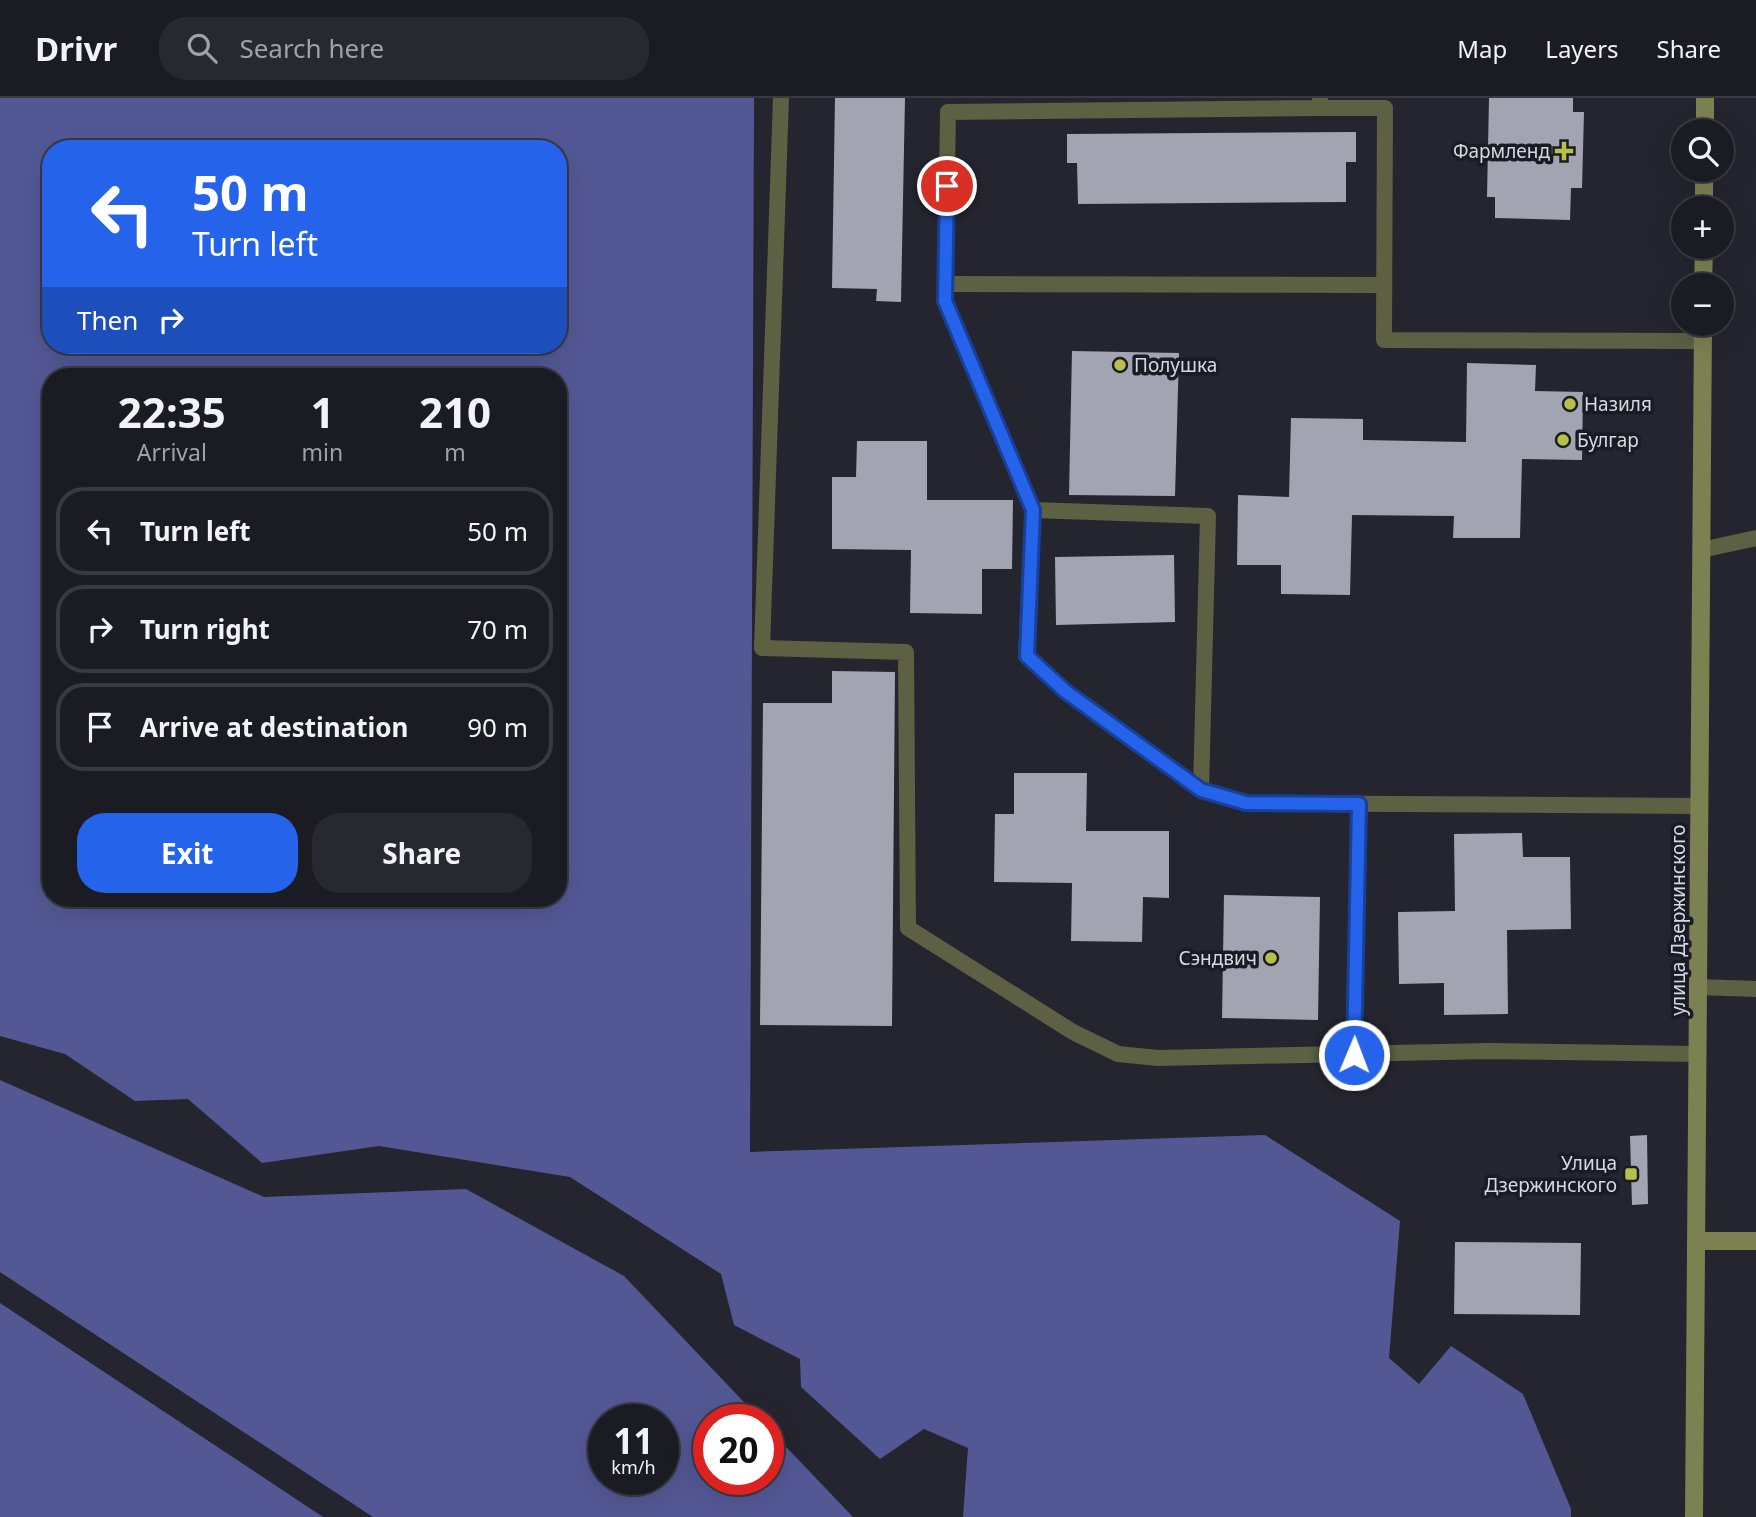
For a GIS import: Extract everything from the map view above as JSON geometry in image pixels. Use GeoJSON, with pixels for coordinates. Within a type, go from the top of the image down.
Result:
{"type":"FeatureCollection","features":[{"type":"Feature","properties":{"kind":"main road"},"geometry":{"type":"LineString","coordinates":[[1704,119],[1705,98]]}},
{"type":"Feature","properties":{"kind":"main road","name":"улица Дзержинского"},"geometry":{"type":"LineString","coordinates":[[1694,1517],[1703,336]]}},
{"type":"Feature","properties":{"kind":"main road"},"geometry":{"type":"LineString","coordinates":[[1696,1241],[1756,1241]]}},
{"type":"Feature","properties":{"kind":"lane"},"geometry":{"type":"LineString","coordinates":[[781,98],[762,648],[906,652],[908,928],[1073,1032],[1118,1054],[1158,1058],[1488,1051],[1698,1054]]}},
{"type":"Feature","properties":{"kind":"lane"},"geometry":{"type":"LineString","coordinates":[[1671,333],[1384,340],[1385,108],[1320,103],[948,105],[945,301],[1033,510],[1027,656],[1065,691],[1201,790],[1246,803],[1699,806]]}},
{"type":"Feature","properties":{"kind":"lane"},"geometry":{"type":"LineString","coordinates":[[945,284],[1384,285]]}},
{"type":"Feature","properties":{"kind":"lane"},"geometry":{"type":"LineString","coordinates":[[1033,510],[1208,516],[1201,790]]}},
{"type":"Feature","properties":{"kind":"lane"},"geometry":{"type":"LineString","coordinates":[[1701,550],[1756,538]]}},
{"type":"Feature","properties":{"kind":"lane"},"geometry":{"type":"LineString","coordinates":[[1354,1055],[1359,804]]}},
{"type":"Feature","properties":{"kind":"lane"},"geometry":{"type":"LineString","coordinates":[[1698,987],[1756,989]]}},
{"type":"Feature","properties":{"kind":"shaded area"},"geometry":{"type":"Polygon","coordinates":[[[0,98],[754,98],[750,1152],[1265,1135],[1400,1221],[1389,1358],[1419,1384],[1451,1346],[1523,1394],[1571,1509],[1571,1517],[963,1517],[968,1448],[924,1429],[880,1459],[801,1387],[800,1359],[734,1325],[721,1274],[570,1177],[379,1146],[262,1163],[188,1099],[135,1101],[65,1054],[0,1036],[0,98]]]}},
{"type":"Feature","properties":{"kind":"shaded area"},"geometry":{"type":"Polygon","coordinates":[[[0,1080],[264,1197],[466,1189],[624,1276],[746,1404],[693,1404],[693,1495],[784,1495],[784,1445],[853,1517],[373,1517],[0,1272],[0,1080]]]}},
{"type":"Feature","properties":{"kind":"shaded area"},"geometry":{"type":"Polygon","coordinates":[[[0,1303],[323,1517],[0,1517],[0,1303]]]}},
{"type":"Feature","properties":{"kind":"building"},"geometry":{"type":"Polygon","coordinates":[[[835,98],[905,98],[901,302],[876,301],[877,289],[832,288],[835,98]]]}},
{"type":"Feature","properties":{"kind":"building"},"geometry":{"type":"Polygon","coordinates":[[[1489,98],[1573,98],[1573,112],[1584,112],[1582,188],[1571,188],[1570,220],[1495,218],[1495,197],[1487,197],[1489,98]]]}},
{"type":"Feature","properties":{"kind":"building"},"geometry":{"type":"Polygon","coordinates":[[[1356,132],[1356,162],[1346,162],[1346,202],[1078,204],[1077,163],[1067,163],[1067,134],[1356,132]]]}},
{"type":"Feature","properties":{"kind":"building"},"geometry":{"type":"Polygon","coordinates":[[[1072,351],[1179,353],[1175,496],[1069,495],[1072,351]]]}},
{"type":"Feature","properties":{"kind":"building"},"geometry":{"type":"Polygon","coordinates":[[[1467,363],[1536,365],[1535,391],[1583,392],[1582,460],[1522,459],[1520,538],[1453,538],[1454,516],[1352,515],[1350,595],[1281,594],[1281,565],[1237,565],[1238,495],[1289,497],[1291,418],[1363,419],[1363,440],[1466,442],[1467,363]]]}},
{"type":"Feature","properties":{"kind":"building"},"geometry":{"type":"Polygon","coordinates":[[[857,441],[927,441],[927,500],[1013,500],[1012,569],[982,569],[982,614],[910,613],[911,550],[832,549],[832,477],[856,477],[857,441]]]}},
{"type":"Feature","properties":{"kind":"building"},"geometry":{"type":"Polygon","coordinates":[[[1174,555],[1175,622],[1056,625],[1055,557],[1174,555]]]}},
{"type":"Feature","properties":{"kind":"building"},"geometry":{"type":"Polygon","coordinates":[[[832,671],[895,672],[892,1026],[760,1025],[763,703],[832,703],[832,671]]]}},
{"type":"Feature","properties":{"kind":"building"},"geometry":{"type":"Polygon","coordinates":[[[1014,773],[1087,773],[1086,831],[1169,831],[1169,898],[1143,897],[1142,942],[1071,941],[1072,883],[994,882],[995,814],[1014,814],[1014,773]]]}},
{"type":"Feature","properties":{"kind":"building"},"geometry":{"type":"Polygon","coordinates":[[[1522,833],[1523,857],[1570,857],[1571,929],[1507,930],[1508,1014],[1444,1015],[1444,983],[1399,984],[1398,912],[1455,911],[1454,834],[1522,833]]]}},
{"type":"Feature","properties":{"kind":"building","name":"Сэндвич"},"geometry":{"type":"Polygon","coordinates":[[[1224,895],[1320,897],[1318,1020],[1222,1018],[1224,895]]]}},
{"type":"Feature","properties":{"kind":"building"},"geometry":{"type":"Polygon","coordinates":[[[1647,1135],[1648,1204],[1632,1205],[1630,1136],[1647,1135]]]}},
{"type":"Feature","properties":{"kind":"building"},"geometry":{"type":"Polygon","coordinates":[[[1455,1242],[1581,1243],[1580,1315],[1454,1314],[1455,1242]]]}},
{"type":"Feature","properties":{"kind":"place","name":"Фармленд"},"geometry":{"type":"Point","coordinates":[1564,151]}},
{"type":"Feature","properties":{"kind":"place","name":"Полушка"},"geometry":{"type":"Point","coordinates":[1120,365]}},
{"type":"Feature","properties":{"kind":"place","name":"Назиля"},"geometry":{"type":"Point","coordinates":[1570,404]}},
{"type":"Feature","properties":{"kind":"place","name":"Булгар"},"geometry":{"type":"Point","coordinates":[1563,440]}},
{"type":"Feature","properties":{"kind":"place","name":"Сэндвич"},"geometry":{"type":"Point","coordinates":[1271,958]}},
{"type":"Feature","properties":{"kind":"place","name":"Улица Дзержинского"},"geometry":{"type":"Point","coordinates":[1631,1174]}},
{"type":"Feature","properties":{"kind":"route"},"geometry":{"type":"LineString","coordinates":[[947,186],[945,301],[1033,510],[1027,656],[1065,691],[1201,790],[1246,803],[1359,804],[1354,1055]]}}]}
